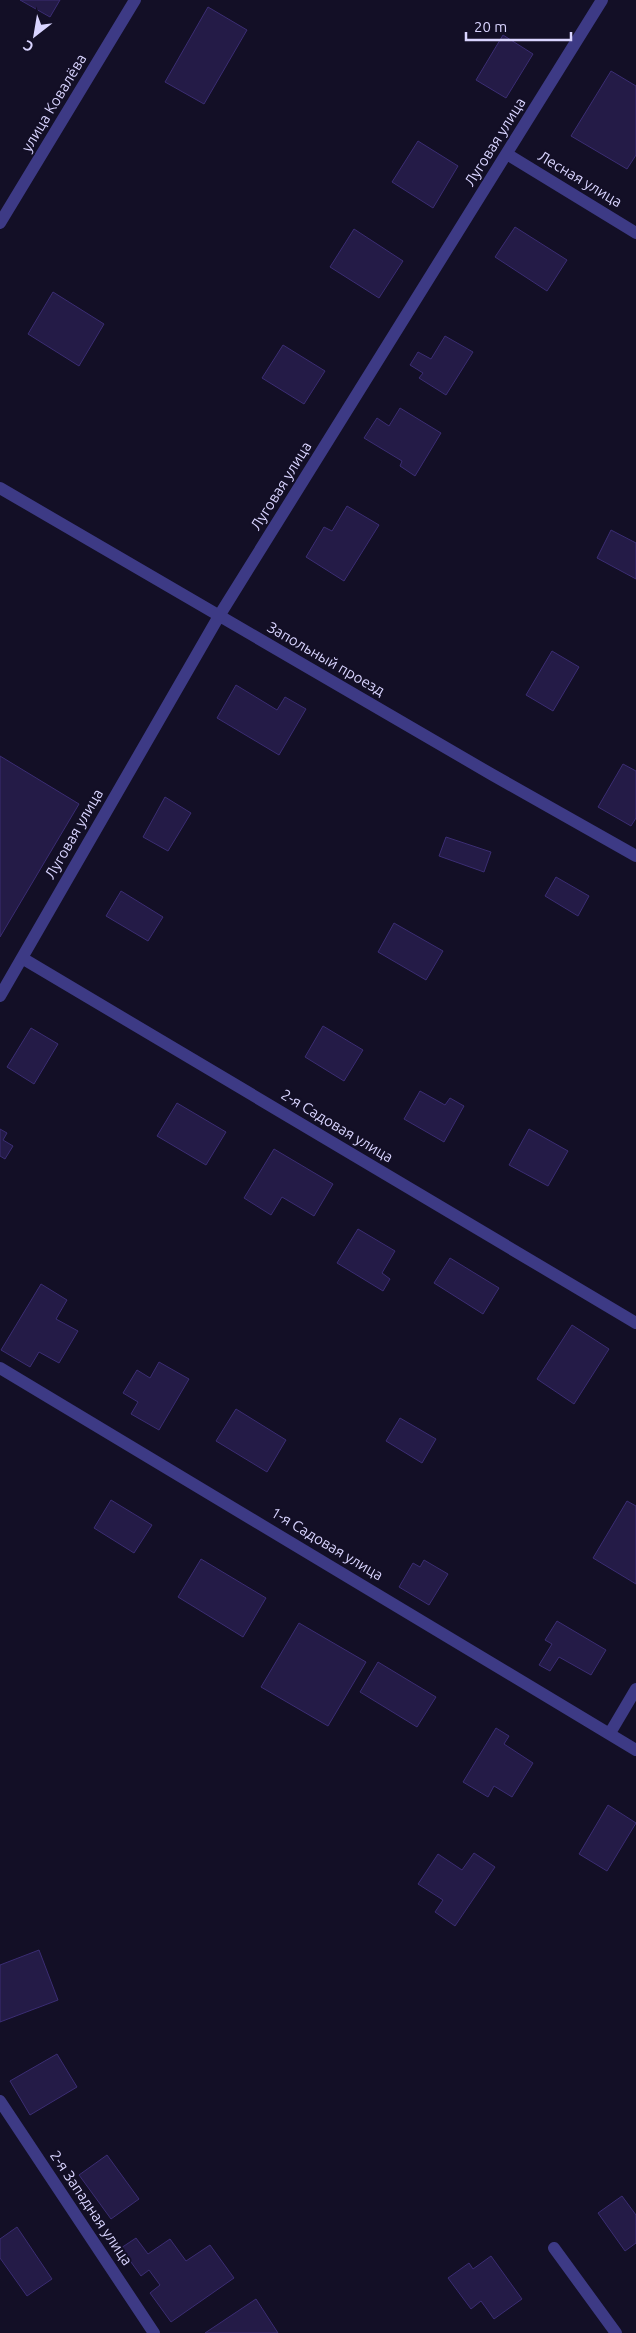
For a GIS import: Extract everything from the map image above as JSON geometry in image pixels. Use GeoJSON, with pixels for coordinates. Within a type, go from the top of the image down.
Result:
{"type":"FeatureCollection","features":[{"type":"Feature","properties":{"kind":"street","name":"улица Ковалёва"},"geometry":{"type":"LineString","coordinates":[[0,223],[135,0]]}},
{"type":"Feature","properties":{"kind":"street","name":"Луговая улица"},"geometry":{"type":"LineString","coordinates":[[0,996],[219,616],[602,0]]}},
{"type":"Feature","properties":{"kind":"street","name":"Лесная улица"},"geometry":{"type":"LineString","coordinates":[[507,154],[636,232]]}},
{"type":"Feature","properties":{"kind":"street","name":"Запольный проезд"},"geometry":{"type":"LineString","coordinates":[[0,488],[491,774],[636,856]]}},
{"type":"Feature","properties":{"kind":"street","name":"2-я Садовая улица"},"geometry":{"type":"LineString","coordinates":[[22,958],[636,1323]]}},
{"type":"Feature","properties":{"kind":"street","name":"1-я Садовая улица"},"geometry":{"type":"LineString","coordinates":[[0,1368],[636,1750]]}},
{"type":"Feature","properties":{"kind":"street"},"geometry":{"type":"LineString","coordinates":[[610,1733],[636,1689]]}},
{"type":"Feature","properties":{"kind":"street","name":"2-я Западная улица"},"geometry":{"type":"LineString","coordinates":[[0,2101],[154,2333]]}},
{"type":"Feature","properties":{"kind":"street"},"geometry":{"type":"LineString","coordinates":[[554,2248],[616,2333]]}},
{"type":"Feature","properties":{"kind":"building"},"geometry":{"type":"Polygon","coordinates":[[[20,0],[60,0],[50,17],[20,0]]]}},
{"type":"Feature","properties":{"kind":"building"},"geometry":{"type":"Polygon","coordinates":[[[208,7],[247,30],[204,104],[165,82],[208,7]]]}},
{"type":"Feature","properties":{"kind":"building"},"geometry":{"type":"Polygon","coordinates":[[[503,35],[533,54],[506,98],[476,80],[503,35]]]}},
{"type":"Feature","properties":{"kind":"building"},"geometry":{"type":"Polygon","coordinates":[[[611,71],[636,86],[636,155],[627,169],[571,136],[611,71]]]}},
{"type":"Feature","properties":{"kind":"building"},"geometry":{"type":"Polygon","coordinates":[[[418,141],[458,166],[433,208],[392,182],[418,141]]]}},
{"type":"Feature","properties":{"kind":"building"},"geometry":{"type":"Polygon","coordinates":[[[515,227],[567,260],[547,291],[495,257],[515,227]]]}},
{"type":"Feature","properties":{"kind":"building"},"geometry":{"type":"Polygon","coordinates":[[[354,229],[403,261],[379,298],[330,267],[354,229]]]}},
{"type":"Feature","properties":{"kind":"building"},"geometry":{"type":"Polygon","coordinates":[[[53,292],[104,324],[79,366],[28,334],[53,292]]]}},
{"type":"Feature","properties":{"kind":"building"},"geometry":{"type":"Polygon","coordinates":[[[445,336],[473,352],[446,395],[419,378],[423,373],[410,365],[418,352],[431,359],[445,336]]]}},
{"type":"Feature","properties":{"kind":"building"},"geometry":{"type":"Polygon","coordinates":[[[283,345],[325,371],[304,404],[262,378],[283,345]]]}},
{"type":"Feature","properties":{"kind":"building"},"geometry":{"type":"Polygon","coordinates":[[[400,408],[441,433],[415,476],[400,466],[402,461],[364,438],[377,418],[389,426],[400,408]]]}},
{"type":"Feature","properties":{"kind":"building"},"geometry":{"type":"Polygon","coordinates":[[[347,506],[379,525],[344,581],[306,557],[324,527],[332,531],[347,506]]]}},
{"type":"Feature","properties":{"kind":"building"},"geometry":{"type":"Polygon","coordinates":[[[611,530],[636,543],[636,579],[597,558],[611,530]]]}},
{"type":"Feature","properties":{"kind":"building"},"geometry":{"type":"Polygon","coordinates":[[[552,651],[579,667],[553,711],[526,695],[552,651]]]}},
{"type":"Feature","properties":{"kind":"building"},"geometry":{"type":"Polygon","coordinates":[[[236,685],[277,710],[285,697],[306,709],[279,755],[217,718],[236,685]]]}},
{"type":"Feature","properties":{"kind":"building"},"geometry":{"type":"Polygon","coordinates":[[[0,756],[79,804],[0,937],[0,756]]]}},
{"type":"Feature","properties":{"kind":"building"},"geometry":{"type":"Polygon","coordinates":[[[623,764],[636,771],[636,818],[631,826],[598,807],[623,764]]]}},
{"type":"Feature","properties":{"kind":"building"},"geometry":{"type":"Polygon","coordinates":[[[165,797],[191,813],[168,851],[143,837],[165,797]]]}},
{"type":"Feature","properties":{"kind":"building"},"geometry":{"type":"Polygon","coordinates":[[[446,837],[491,852],[484,872],[439,856],[446,837]]]}},
{"type":"Feature","properties":{"kind":"building"},"geometry":{"type":"Polygon","coordinates":[[[556,877],[589,896],[578,916],[545,896],[556,877]]]}},
{"type":"Feature","properties":{"kind":"building"},"geometry":{"type":"Polygon","coordinates":[[[121,891],[163,917],[148,941],[106,916],[121,891]]]}},
{"type":"Feature","properties":{"kind":"building"},"geometry":{"type":"Polygon","coordinates":[[[394,923],[443,951],[426,980],[378,952],[394,923]]]}},
{"type":"Feature","properties":{"kind":"building"},"geometry":{"type":"Polygon","coordinates":[[[323,1026],[363,1050],[344,1081],[305,1057],[323,1026]]]}},
{"type":"Feature","properties":{"kind":"building"},"geometry":{"type":"Polygon","coordinates":[[[31,1028],[58,1044],[34,1084],[7,1067],[31,1028]]]}},
{"type":"Feature","properties":{"kind":"building"},"geometry":{"type":"Polygon","coordinates":[[[420,1091],[445,1105],[450,1098],[464,1106],[444,1142],[404,1119],[420,1091]]]}},
{"type":"Feature","properties":{"kind":"building"},"geometry":{"type":"Polygon","coordinates":[[[177,1103],[226,1132],[206,1165],[157,1136],[177,1103]]]}},
{"type":"Feature","properties":{"kind":"building"},"geometry":{"type":"Polygon","coordinates":[[[0,1129],[7,1133],[3,1140],[13,1146],[5,1159],[0,1156],[0,1129]]]}},
{"type":"Feature","properties":{"kind":"building"},"geometry":{"type":"Polygon","coordinates":[[[529,1129],[568,1151],[548,1186],[509,1165],[529,1129]]]}},
{"type":"Feature","properties":{"kind":"building"},"geometry":{"type":"Polygon","coordinates":[[[274,1149],[333,1184],[314,1216],[282,1197],[271,1215],[244,1198],[274,1149]]]}},
{"type":"Feature","properties":{"kind":"building"},"geometry":{"type":"Polygon","coordinates":[[[358,1229],[395,1251],[382,1273],[390,1279],[383,1291],[337,1263],[358,1229]]]}},
{"type":"Feature","properties":{"kind":"building"},"geometry":{"type":"Polygon","coordinates":[[[450,1258],[499,1288],[483,1314],[434,1283],[450,1258]]]}},
{"type":"Feature","properties":{"kind":"building"},"geometry":{"type":"Polygon","coordinates":[[[41,1284],[67,1300],[56,1319],[78,1331],[59,1363],[39,1352],[30,1367],[1,1350],[41,1284]]]}},
{"type":"Feature","properties":{"kind":"building"},"geometry":{"type":"Polygon","coordinates":[[[572,1325],[609,1349],[574,1404],[537,1379],[572,1325]]]}},
{"type":"Feature","properties":{"kind":"building"},"geometry":{"type":"Polygon","coordinates":[[[159,1362],[189,1379],[159,1430],[131,1414],[138,1402],[123,1393],[137,1370],[150,1378],[159,1362]]]}},
{"type":"Feature","properties":{"kind":"building"},"geometry":{"type":"Polygon","coordinates":[[[236,1409],[286,1440],[267,1472],[216,1441],[236,1409]]]}},
{"type":"Feature","properties":{"kind":"building"},"geometry":{"type":"Polygon","coordinates":[[[400,1418],[436,1439],[422,1463],[386,1441],[400,1418]]]}},
{"type":"Feature","properties":{"kind":"building"},"geometry":{"type":"Polygon","coordinates":[[[111,1500],[152,1525],[134,1553],[94,1528],[111,1500]]]}},
{"type":"Feature","properties":{"kind":"building"},"geometry":{"type":"Polygon","coordinates":[[[627,1501],[636,1506],[636,1584],[593,1558],[627,1501]]]}},
{"type":"Feature","properties":{"kind":"building"},"geometry":{"type":"Polygon","coordinates":[[[201,1559],[266,1598],[243,1637],[178,1597],[201,1559]]]}},
{"type":"Feature","properties":{"kind":"building"},"geometry":{"type":"Polygon","coordinates":[[[424,1560],[448,1574],[429,1605],[399,1587],[413,1563],[420,1567],[424,1560]]]}},
{"type":"Feature","properties":{"kind":"building"},"geometry":{"type":"Polygon","coordinates":[[[557,1621],[606,1650],[591,1675],[559,1657],[550,1671],[539,1665],[552,1644],[545,1640],[557,1621]]]}},
{"type":"Feature","properties":{"kind":"building"},"geometry":{"type":"Polygon","coordinates":[[[299,1623],[366,1662],[328,1726],[261,1687],[299,1623]]]}},
{"type":"Feature","properties":{"kind":"building"},"geometry":{"type":"Polygon","coordinates":[[[378,1662],[436,1697],[417,1727],[360,1692],[378,1662]]]}},
{"type":"Feature","properties":{"kind":"building"},"geometry":{"type":"Polygon","coordinates":[[[496,1728],[509,1736],[504,1744],[533,1763],[512,1797],[494,1786],[488,1797],[463,1782],[496,1728]]]}},
{"type":"Feature","properties":{"kind":"building"},"geometry":{"type":"Polygon","coordinates":[[[608,1805],[636,1823],[607,1871],[579,1854],[608,1805]]]}},
{"type":"Feature","properties":{"kind":"building"},"geometry":{"type":"Polygon","coordinates":[[[474,1853],[495,1867],[455,1926],[435,1912],[443,1900],[418,1884],[438,1854],[462,1870],[474,1853]]]}},
{"type":"Feature","properties":{"kind":"building"},"geometry":{"type":"Polygon","coordinates":[[[39,1950],[58,2000],[0,2022],[0,1965],[39,1950]]]}},
{"type":"Feature","properties":{"kind":"building"},"geometry":{"type":"Polygon","coordinates":[[[57,2054],[77,2087],[30,2115],[10,2081],[57,2054]]]}},
{"type":"Feature","properties":{"kind":"building"},"geometry":{"type":"Polygon","coordinates":[[[107,2155],[139,2199],[111,2219],[79,2175],[107,2155]]]}},
{"type":"Feature","properties":{"kind":"building"},"geometry":{"type":"Polygon","coordinates":[[[622,2196],[636,2215],[636,2243],[625,2251],[598,2213],[622,2196]]]}},
{"type":"Feature","properties":{"kind":"building"},"geometry":{"type":"Polygon","coordinates":[[[17,2227],[52,2279],[27,2296],[0,2258],[0,2239],[17,2227]]]}},
{"type":"Feature","properties":{"kind":"building"},"geometry":{"type":"Polygon","coordinates":[[[136,2238],[148,2254],[170,2239],[186,2261],[210,2245],[234,2278],[171,2322],[150,2293],[160,2285],[149,2270],[141,2276],[121,2248],[136,2238]]]}},
{"type":"Feature","properties":{"kind":"building"},"geometry":{"type":"Polygon","coordinates":[[[491,2256],[522,2299],[494,2319],[481,2301],[471,2309],[448,2278],[469,2263],[473,2269],[491,2256]]]}},
{"type":"Feature","properties":{"kind":"building"},"geometry":{"type":"Polygon","coordinates":[[[256,2299],[278,2333],[205,2333],[256,2299]]]}}]}
